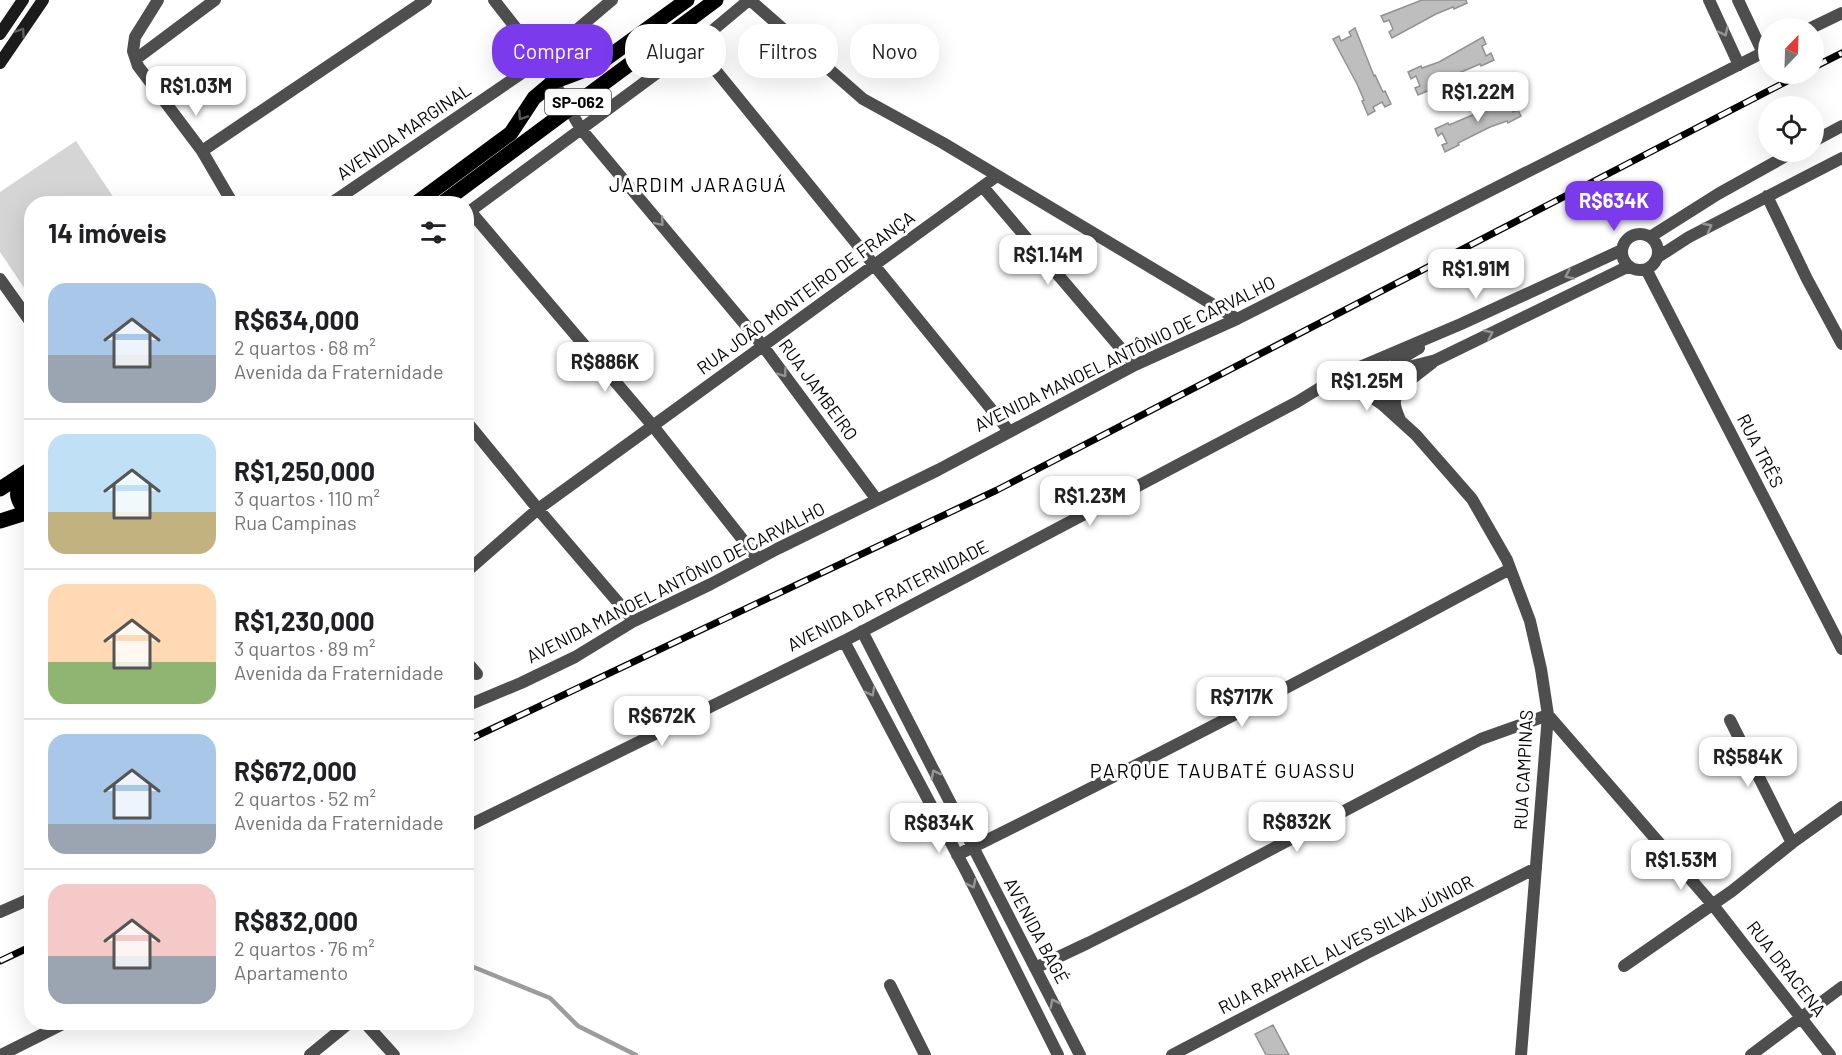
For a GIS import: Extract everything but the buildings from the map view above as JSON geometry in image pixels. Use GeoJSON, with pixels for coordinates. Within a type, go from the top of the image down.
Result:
{"type":"FeatureCollection","features":[{"type":"Feature","properties":{"kind":"main road"},"geometry":{"type":"LineString","coordinates":[[0,34],[23,0]]}},
{"type":"Feature","properties":{"kind":"main road"},"geometry":{"type":"LineString","coordinates":[[0,63],[43,0]]}},
{"type":"Feature","properties":{"kind":"main road","name":"SP-062"},"geometry":{"type":"LineString","coordinates":[[426,196],[511,133],[534,98],[553,82],[596,66],[687,0]]}},
{"type":"Feature","properties":{"kind":"main road","name":"SP-062"},"geometry":{"type":"LineString","coordinates":[[452,196],[716,0]]}},
{"type":"Feature","properties":{"kind":"main road"},"geometry":{"type":"LineString","coordinates":[[0,489],[24,473]]}},
{"type":"Feature","properties":{"kind":"main road"},"geometry":{"type":"LineString","coordinates":[[24,476],[16,492],[18,501],[24,507]]}},
{"type":"Feature","properties":{"kind":"main road"},"geometry":{"type":"LineString","coordinates":[[0,521],[24,514]]}},
{"type":"Feature","properties":{"kind":"street"},"geometry":{"type":"LineString","coordinates":[[158,0],[135,37],[134,51],[138,66],[202,151],[228,196]]}},
{"type":"Feature","properties":{"kind":"street"},"geometry":{"type":"LineString","coordinates":[[136,59],[215,0]]}},
{"type":"Feature","properties":{"kind":"street"},"geometry":{"type":"LineString","coordinates":[[202,151],[426,0]]}},
{"type":"Feature","properties":{"kind":"street","name":"RUA JAMBEIRO"},"geometry":{"type":"LineString","coordinates":[[494,0],[513,24]]}},
{"type":"Feature","properties":{"kind":"street","name":"AVENIDA MARGINAL"},"geometry":{"type":"LineString","coordinates":[[584,24],[612,0]]}},
{"type":"Feature","properties":{"kind":"street"},"geometry":{"type":"LineString","coordinates":[[720,24],[749,0],[863,99],[943,143],[1237,319]]}},
{"type":"Feature","properties":{"kind":"street"},"geometry":{"type":"LineString","coordinates":[[1709,0],[1740,65]]}},
{"type":"Feature","properties":{"kind":"street"},"geometry":{"type":"LineString","coordinates":[[1738,0],[1758,36]]}},
{"type":"Feature","properties":{"kind":"street"},"geometry":{"type":"LineString","coordinates":[[1824,22],[1842,13]]}},
{"type":"Feature","properties":{"kind":"street","name":"AVENIDA MANOEL ANTÔNIO DE CARVALHO"},"geometry":{"type":"LineString","coordinates":[[474,703],[575,657],[634,621],[938,470],[1009,430],[1135,365],[1237,319],[1758,55]]}},
{"type":"Feature","properties":{"kind":"street","name":"AVENIDA MARGINAL"},"geometry":{"type":"LineString","coordinates":[[342,196],[515,78]]}},
{"type":"Feature","properties":{"kind":"street","name":"RUA JAMBEIRO"},"geometry":{"type":"LineString","coordinates":[[551,78],[581,129],[763,346],[877,500]]}},
{"type":"Feature","properties":{"kind":"street"},"geometry":{"type":"LineString","coordinates":[[474,208],[650,78]]}},
{"type":"Feature","properties":{"kind":"street"},"geometry":{"type":"LineString","coordinates":[[722,78],[1009,430]]}},
{"type":"Feature","properties":{"kind":"street"},"geometry":{"type":"LineString","coordinates":[[1824,136],[1842,126]]}},
{"type":"Feature","properties":{"kind":"street"},"geometry":{"type":"LineString","coordinates":[[1658,257],[1689,237],[1842,158]]}},
{"type":"Feature","properties":{"kind":"street","name":"AVENIDA DA FRATERNIDADE"},"geometry":{"type":"LineString","coordinates":[[474,823],[862,631],[1297,402],[1321,387],[1346,378],[1622,250],[1624,244],[1632,236],[1638,234],[1650,237],[1718,194],[1775,162]]}},
{"type":"Feature","properties":{"kind":"street","name":"RUA JOÃO MONTEIRO DE FRANÇA"},"geometry":{"type":"LineString","coordinates":[[474,565],[538,509],[997,176]]}},
{"type":"Feature","properties":{"kind":"street"},"geometry":{"type":"LineString","coordinates":[[983,187],[1135,365]]}},
{"type":"Feature","properties":{"kind":"street"},"geometry":{"type":"LineString","coordinates":[[1767,196],[1842,345]]}},
{"type":"Feature","properties":{"kind":"street"},"geometry":{"type":"LineString","coordinates":[[474,219],[652,426],[758,559]]}},
{"type":"Feature","properties":{"kind":"street"},"geometry":{"type":"LineString","coordinates":[[1622,250],[1625,262],[1629,266],[1640,270],[1646,269],[1656,262],[1658,257],[1658,245],[1650,237]]}},
{"type":"Feature","properties":{"kind":"street","name":"AVENIDA DA FRATERNIDADE"},"geometry":{"type":"LineString","coordinates":[[1346,378],[1436,360],[1629,266]]}},
{"type":"Feature","properties":{"kind":"street","name":"RUA TRÊS"},"geometry":{"type":"LineString","coordinates":[[1646,269],[1842,649]]}},
{"type":"Feature","properties":{"kind":"street"},"geometry":{"type":"LineString","coordinates":[[0,279],[24,313]]}},
{"type":"Feature","properties":{"kind":"street"},"geometry":{"type":"LineString","coordinates":[[1384,406],[1385,381],[1389,371],[1410,352],[1461,324]]}},
{"type":"Feature","properties":{"kind":"street"},"geometry":{"type":"LineString","coordinates":[[1400,421],[1394,403],[1396,395],[1402,386],[1436,360]]}},
{"type":"Feature","properties":{"kind":"street","name":"RUA CAMPINAS"},"geometry":{"type":"LineString","coordinates":[[1346,378],[1384,406],[1416,435],[1472,499],[1510,569],[1530,621],[1548,715],[1521,1055]]}},
{"type":"Feature","properties":{"kind":"street"},"geometry":{"type":"LineString","coordinates":[[474,431],[634,621]]}},
{"type":"Feature","properties":{"kind":"street"},"geometry":{"type":"LineString","coordinates":[[957,855],[1337,663],[1510,569]]}},
{"type":"Feature","properties":{"kind":"street","name":"AVENIDA BAGÉ"},"geometry":{"type":"LineString","coordinates":[[862,631],[1080,1055]]}},
{"type":"Feature","properties":{"kind":"street","name":"AVENIDA BAGÉ"},"geometry":{"type":"LineString","coordinates":[[844,640],[957,855],[1058,1055]]}},
{"type":"Feature","properties":{"kind":"street"},"geometry":{"type":"LineString","coordinates":[[474,670],[477,674]]}},
{"type":"Feature","properties":{"kind":"street"},"geometry":{"type":"LineString","coordinates":[[1035,968],[1196,889],[1481,739],[1548,715]]}},
{"type":"Feature","properties":{"kind":"street","name":"RUA DRACENA"},"geometry":{"type":"LineString","coordinates":[[1548,715],[1713,905],[1830,1055]]}},
{"type":"Feature","properties":{"kind":"street"},"geometry":{"type":"LineString","coordinates":[[1730,720],[1792,843]]}},
{"type":"Feature","properties":{"kind":"street"},"geometry":{"type":"LineString","coordinates":[[1624,966],[1713,905],[1842,807]]}},
{"type":"Feature","properties":{"kind":"street","name":"RUA RAPHAEL ALVES SILVA JÚNIOR"},"geometry":{"type":"LineString","coordinates":[[1172,1055],[1536,868]]}},
{"type":"Feature","properties":{"kind":"street"},"geometry":{"type":"LineString","coordinates":[[0,912],[24,902]]}},
{"type":"Feature","properties":{"kind":"street"},"geometry":{"type":"LineString","coordinates":[[890,985],[925,1055]]}},
{"type":"Feature","properties":{"kind":"street"},"geometry":{"type":"LineString","coordinates":[[1751,1055],[1842,987]]}},
{"type":"Feature","properties":{"kind":"street"},"geometry":{"type":"LineString","coordinates":[[1,1055],[51,1030]]}},
{"type":"Feature","properties":{"kind":"street"},"geometry":{"type":"LineString","coordinates":[[310,1055],[340,1030]]}},
{"type":"Feature","properties":{"kind":"street"},"geometry":{"type":"LineString","coordinates":[[371,1030],[394,1055]]}},
{"type":"Feature","properties":{"kind":"shaded area"},"geometry":{"type":"Polygon","coordinates":[[[76,141],[113,196],[24,196],[24,288],[0,252],[0,192],[76,141]]]}},
{"type":"Feature","properties":{"kind":"waterway"},"geometry":{"type":"LineString","coordinates":[[474,967],[550,998],[578,1026],[636,1055]]}},
{"type":"Feature","properties":{"kind":"railway"},"geometry":{"type":"LineString","coordinates":[[1824,62],[1842,53]]}},
{"type":"Feature","properties":{"kind":"railway"},"geometry":{"type":"LineString","coordinates":[[474,737],[997,490],[1782,84]]}},
{"type":"Feature","properties":{"kind":"railway"},"geometry":{"type":"LineString","coordinates":[[0,961],[24,950]]}},
{"type":"Feature","properties":{"kind":"district","name":"JARDIM JARAGUÁ"},"geometry":{"type":"Point","coordinates":[698,185]}},
{"type":"Feature","properties":{"kind":"district","name":"PARQUE TAUBATÉ GUASSU"},"geometry":{"type":"Point","coordinates":[1223,771]}}]}
